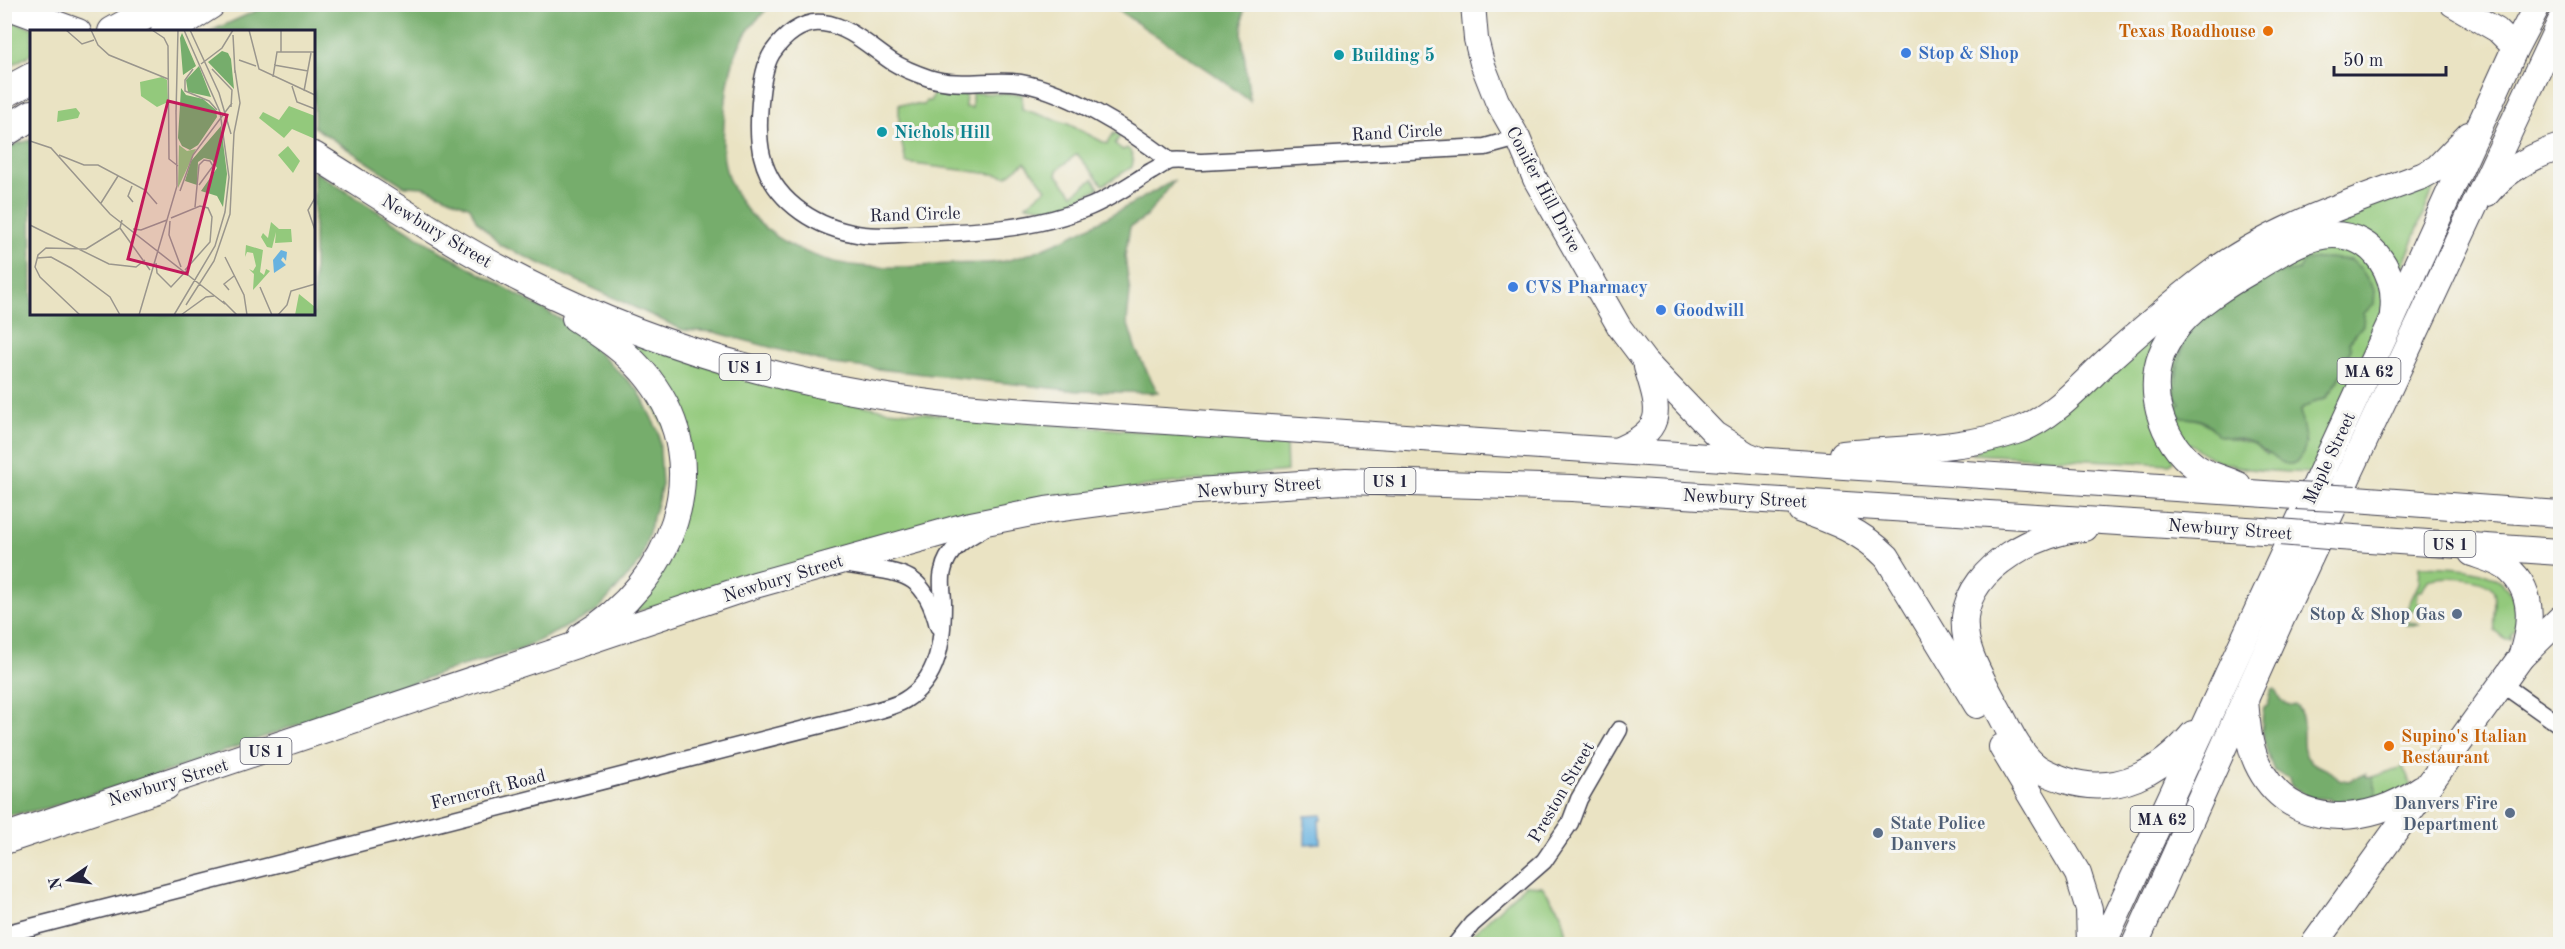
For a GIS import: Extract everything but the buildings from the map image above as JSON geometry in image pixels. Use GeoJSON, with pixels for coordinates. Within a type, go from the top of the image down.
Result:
{"type":"FeatureCollection","features":[{"type":"Feature","properties":{"kind":"highway"},"geometry":{"type":"LineString","coordinates":[[117,30],[164,4]]}},
{"type":"Feature","properties":{"kind":"highway"},"geometry":{"type":"LineString","coordinates":[[169,30],[210,4]]}},
{"type":"Feature","properties":{"kind":"highway"},"geometry":{"type":"LineString","coordinates":[[4,93],[30,79]]}},
{"type":"Feature","properties":{"kind":"highway"},"geometry":{"type":"LineString","coordinates":[[4,132],[30,116]]}},
{"type":"Feature","properties":{"kind":"highway"},"geometry":{"type":"LineString","coordinates":[[4,839],[165,785]]}},
{"type":"Feature","properties":{"kind":"main road","name":"Maple Street"},"geometry":{"type":"LineString","coordinates":[[2103,945],[2538,4]]}},
{"type":"Feature","properties":{"kind":"main road"},"geometry":{"type":"LineString","coordinates":[[4,5],[73,30]]}},
{"type":"Feature","properties":{"kind":"main road"},"geometry":{"type":"LineString","coordinates":[[2520,40],[2555,50]]}},
{"type":"Feature","properties":{"kind":"main road","name":"Maple Street"},"geometry":{"type":"LineString","coordinates":[[2134,945],[2245,698],[2474,210],[2555,50]]}},
{"type":"Feature","properties":{"kind":"main road"},"geometry":{"type":"LineString","coordinates":[[1767,461],[1965,442],[1992,437],[2028,426],[2044,417],[2157,316],[2204,279],[2238,257],[2316,215],[2422,176],[2437,168],[2463,143],[2492,103]]}},
{"type":"Feature","properties":{"kind":"main road"},"geometry":{"type":"LineString","coordinates":[[2474,210],[2489,190],[2516,167],[2538,155],[2560,147]]}},
{"type":"Feature","properties":{"kind":"main road","name":"Newbury Street"},"geometry":{"type":"LineString","coordinates":[[315,156],[479,257],[579,307],[661,339],[761,371],[868,395],[976,409],[2560,514]]}},
{"type":"Feature","properties":{"kind":"main road"},"geometry":{"type":"LineString","coordinates":[[2257,493],[2197,467],[2180,452],[2163,423],[2156,394],[2157,368],[2167,341],[2182,320],[2205,301],[2265,262],[2308,240],[2333,235],[2346,236],[2362,243],[2373,250],[2383,262],[2393,290],[2390,326]]}},
{"type":"Feature","properties":{"kind":"main road"},"geometry":{"type":"LineString","coordinates":[[479,257],[605,337],[636,364],[650,380],[668,410],[679,443],[682,465],[683,485],[674,528],[658,560],[637,588],[594,629],[568,644],[524,662]]}},
{"type":"Feature","properties":{"kind":"main road","name":"Newbury Street"},"geometry":{"type":"LineString","coordinates":[[4,825],[58,814],[165,785],[524,662],[755,585],[832,562],[966,526],[1058,508],[1182,492],[1347,481],[1572,488],[2560,552]]}},
{"type":"Feature","properties":{"kind":"main road"},"geometry":{"type":"LineString","coordinates":[[1770,500],[1853,530],[1871,541],[1887,557],[2078,874],[2089,909],[2090,945]]}},
{"type":"Feature","properties":{"kind":"main road"},"geometry":{"type":"LineString","coordinates":[[2507,510],[2560,502]]}},
{"type":"Feature","properties":{"kind":"main road"},"geometry":{"type":"LineString","coordinates":[[2139,524],[2071,529],[2009,553],[1981,582],[1971,597],[1965,616],[1967,640],[1975,666],[2017,744],[2033,764],[2051,775],[2078,784],[2103,786],[2128,782],[2152,771],[2181,748],[2203,721],[2220,694]]}},
{"type":"Feature","properties":{"kind":"main road"},"geometry":{"type":"LineString","coordinates":[[2437,544],[2488,559],[2506,568],[2516,577],[2528,604],[2530,620],[2521,657]]}},
{"type":"Feature","properties":{"kind":"main road"},"geometry":{"type":"LineString","coordinates":[[2314,945],[2521,657],[2560,619]]}},
{"type":"Feature","properties":{"kind":"main road"},"geometry":{"type":"LineString","coordinates":[[2245,698],[2250,741],[2262,772],[2280,793],[2306,809],[2338,817],[2366,814],[2400,803],[2438,774]]}},
{"type":"Feature","properties":{"kind":"street","name":"Conifer Hill Drive"},"geometry":{"type":"LineString","coordinates":[[1473,4],[1476,39],[1482,63],[1497,101],[1518,138],[1535,179],[1620,328],[1645,361],[1715,434],[1747,454],[1767,461]]}},
{"type":"Feature","properties":{"kind":"street"},"geometry":{"type":"LineString","coordinates":[[2452,4],[2497,30],[2520,40]]}},
{"type":"Feature","properties":{"kind":"street","name":"Rand Circle"},"geometry":{"type":"LineString","coordinates":[[1170,161],[1107,119],[1048,92],[1013,82],[966,83],[928,77],[894,63],[840,27],[822,23],[804,25],[780,42],[770,57],[764,83],[759,138],[766,170],[772,182],[785,198],[806,216],[851,233],[867,236],[988,230],[1056,218],[1090,207],[1170,161],[1202,162],[1485,147],[1518,138]]}},
{"type":"Feature","properties":{"kind":"street","name":"Conifer Hill Drive"},"geometry":{"type":"LineString","coordinates":[[1614,451],[1641,439],[1654,426],[1654,393],[1645,361]]}},
{"type":"Feature","properties":{"kind":"street","name":"Ferncroft Road"},"geometry":{"type":"LineString","coordinates":[[4,934],[902,702],[926,682],[936,664],[941,635],[943,569],[948,558],[961,542],[1002,519]]}},
{"type":"Feature","properties":{"kind":"street","name":"Ferncroft Road"},"geometry":{"type":"LineString","coordinates":[[832,562],[894,571],[913,581],[922,588],[931,603],[941,635]]}},
{"type":"Feature","properties":{"kind":"street"},"geometry":{"type":"LineString","coordinates":[[2502,684],[2560,725]]}},
{"type":"Feature","properties":{"kind":"street","name":"Preston Street"},"geometry":{"type":"LineString","coordinates":[[1455,945],[1472,924],[1544,861],[1570,823],[1579,799],[1619,730]]}},
{"type":"Feature","properties":{"kind":"green space"},"geometry":{"type":"Polygon","coordinates":[[[269,5],[771,5],[757,19],[739,47],[728,87],[723,142],[725,168],[734,191],[748,212],[766,229],[788,244],[812,255],[836,262],[872,267],[991,263],[1036,251],[1077,233],[1175,180],[1146,217],[1130,227],[1125,256],[1130,293],[1127,321],[1136,350],[1158,393],[1078,391],[832,364],[714,332],[683,330],[500,245],[476,220],[470,207],[424,187],[404,186],[315,128],[315,30],[213,30],[269,5]]]}},
{"type":"Feature","properties":{"kind":"green space"},"geometry":{"type":"Polygon","coordinates":[[[1110,5],[1244,5],[1242,36],[1250,101],[1214,74],[1110,5]]]}},
{"type":"Feature","properties":{"kind":"green space"},"geometry":{"type":"Polygon","coordinates":[[[4,19],[39,30],[30,30],[30,55],[5,69],[4,19]]]}},
{"type":"Feature","properties":{"kind":"green space"},"geometry":{"type":"Polygon","coordinates":[[[936,90],[966,93],[965,107],[972,108],[972,93],[1022,94],[1022,109],[1068,124],[1107,144],[1114,133],[1120,136],[1115,144],[1131,152],[1132,167],[1103,185],[1077,154],[1057,170],[1057,175],[1073,194],[1093,179],[1099,188],[1072,202],[1051,209],[1026,205],[1046,189],[1025,162],[1007,176],[906,163],[899,130],[899,104],[924,105],[926,101],[930,101],[936,90]]]}},
{"type":"Feature","properties":{"kind":"green space"},"geometry":{"type":"Polygon","coordinates":[[[30,140],[30,315],[315,315],[315,172],[442,252],[566,322],[638,390],[659,433],[662,485],[641,561],[596,612],[520,650],[455,668],[169,771],[43,809],[5,816],[5,151],[16,144],[30,140]]]}},
{"type":"Feature","properties":{"kind":"green space"},"geometry":{"type":"Polygon","coordinates":[[[2436,182],[2400,274],[2323,228],[2341,212],[2436,182]]]}},
{"type":"Feature","properties":{"kind":"green space"},"geometry":{"type":"Polygon","coordinates":[[[2333,243],[2368,257],[2387,300],[2311,473],[2248,469],[2218,461],[2191,444],[2187,446],[2169,415],[2168,359],[2195,318],[2274,265],[2333,243]],[[2326,258],[2292,273],[2267,276],[2228,300],[2196,327],[2181,346],[2175,396],[2180,403],[2176,408],[2177,414],[2183,418],[2202,422],[2233,439],[2252,444],[2266,455],[2306,444],[2300,420],[2301,410],[2315,401],[2326,399],[2347,366],[2345,358],[2351,350],[2350,341],[2363,325],[2364,313],[2369,309],[2375,291],[2351,260],[2326,258]]]}},
{"type":"Feature","properties":{"kind":"green space"},"geometry":{"type":"Polygon","coordinates":[[[2326,258],[2351,260],[2361,269],[2375,291],[2374,304],[2364,313],[2363,325],[2350,341],[2351,350],[2345,358],[2347,366],[2325,399],[2315,401],[2301,410],[2305,447],[2300,458],[2294,463],[2287,464],[2250,442],[2217,435],[2211,426],[2203,421],[2183,418],[2177,414],[2176,408],[2180,403],[2175,396],[2177,369],[2187,331],[2198,324],[2216,306],[2228,300],[2229,296],[2261,277],[2299,270],[2304,261],[2326,258]]]}},
{"type":"Feature","properties":{"kind":"green space"},"geometry":{"type":"Polygon","coordinates":[[[2149,330],[2163,331],[2173,461],[2170,464],[1972,454],[2149,330]]]}},
{"type":"Feature","properties":{"kind":"green space"},"geometry":{"type":"Polygon","coordinates":[[[621,340],[819,397],[886,410],[1286,444],[1287,471],[1145,486],[637,611],[636,609],[656,584],[689,477],[621,340]]]}},
{"type":"Feature","properties":{"kind":"green space"},"geometry":{"type":"Polygon","coordinates":[[[2420,566],[2463,568],[2489,575],[2500,582],[2509,592],[2516,609],[2517,621],[2511,635],[2512,639],[2505,639],[2494,630],[2494,592],[2483,583],[2464,578],[2428,580],[2422,591],[2418,591],[2417,603],[2421,603],[2420,611],[2408,611],[2407,622],[2419,625],[2406,625],[2403,617],[2419,583],[2420,566]]]}},
{"type":"Feature","properties":{"kind":"green space"},"geometry":{"type":"Polygon","coordinates":[[[2272,689],[2275,689],[2281,701],[2295,705],[2302,715],[2303,748],[2308,758],[2339,779],[2348,781],[2366,774],[2367,778],[2372,777],[2377,791],[2373,798],[2348,803],[2344,799],[2337,804],[2331,799],[2311,798],[2291,786],[2289,778],[2274,771],[2266,747],[2262,724],[2264,707],[2268,704],[2272,689]]]}},
{"type":"Feature","properties":{"kind":"green space"},"geometry":{"type":"Polygon","coordinates":[[[2403,767],[2411,785],[2399,793],[2373,798],[2376,794],[2372,777],[2403,767]]]}},
{"type":"Feature","properties":{"kind":"green space"},"geometry":{"type":"Polygon","coordinates":[[[1525,885],[1542,886],[1561,913],[1568,944],[1462,944],[1525,885]]]}},
{"type":"Feature","properties":{"kind":"water"},"geometry":{"type":"Polygon","coordinates":[[[1322,815],[1322,820],[1319,820],[1320,843],[1305,844],[1305,816],[1322,815]]]}},
{"type":"Feature","properties":{"kind":"place","name":"Texas Roadhouse"},"geometry":{"type":"Point","coordinates":[2268,31]}},
{"type":"Feature","properties":{"kind":"place","name":"Stop & Shop"},"geometry":{"type":"Point","coordinates":[1906,53]}},
{"type":"Feature","properties":{"kind":"place","name":"Building 5"},"geometry":{"type":"Point","coordinates":[1339,55]}},
{"type":"Feature","properties":{"kind":"place","name":"Nichols Hill"},"geometry":{"type":"Point","coordinates":[882,132]}},
{"type":"Feature","properties":{"kind":"place","name":"CVS Pharmacy"},"geometry":{"type":"Point","coordinates":[1513,287]}},
{"type":"Feature","properties":{"kind":"place","name":"Goodwill"},"geometry":{"type":"Point","coordinates":[1661,310]}},
{"type":"Feature","properties":{"kind":"place","name":"Stop & Shop Gas"},"geometry":{"type":"Point","coordinates":[2457,614]}},
{"type":"Feature","properties":{"kind":"place","name":"Supino's Italian Restaurant"},"geometry":{"type":"Point","coordinates":[2389,746]}},
{"type":"Feature","properties":{"kind":"place","name":"Danvers Fire Department"},"geometry":{"type":"Point","coordinates":[2510,813]}},
{"type":"Feature","properties":{"kind":"place","name":"State Police Danvers"},"geometry":{"type":"Point","coordinates":[1878,833]}}]}
